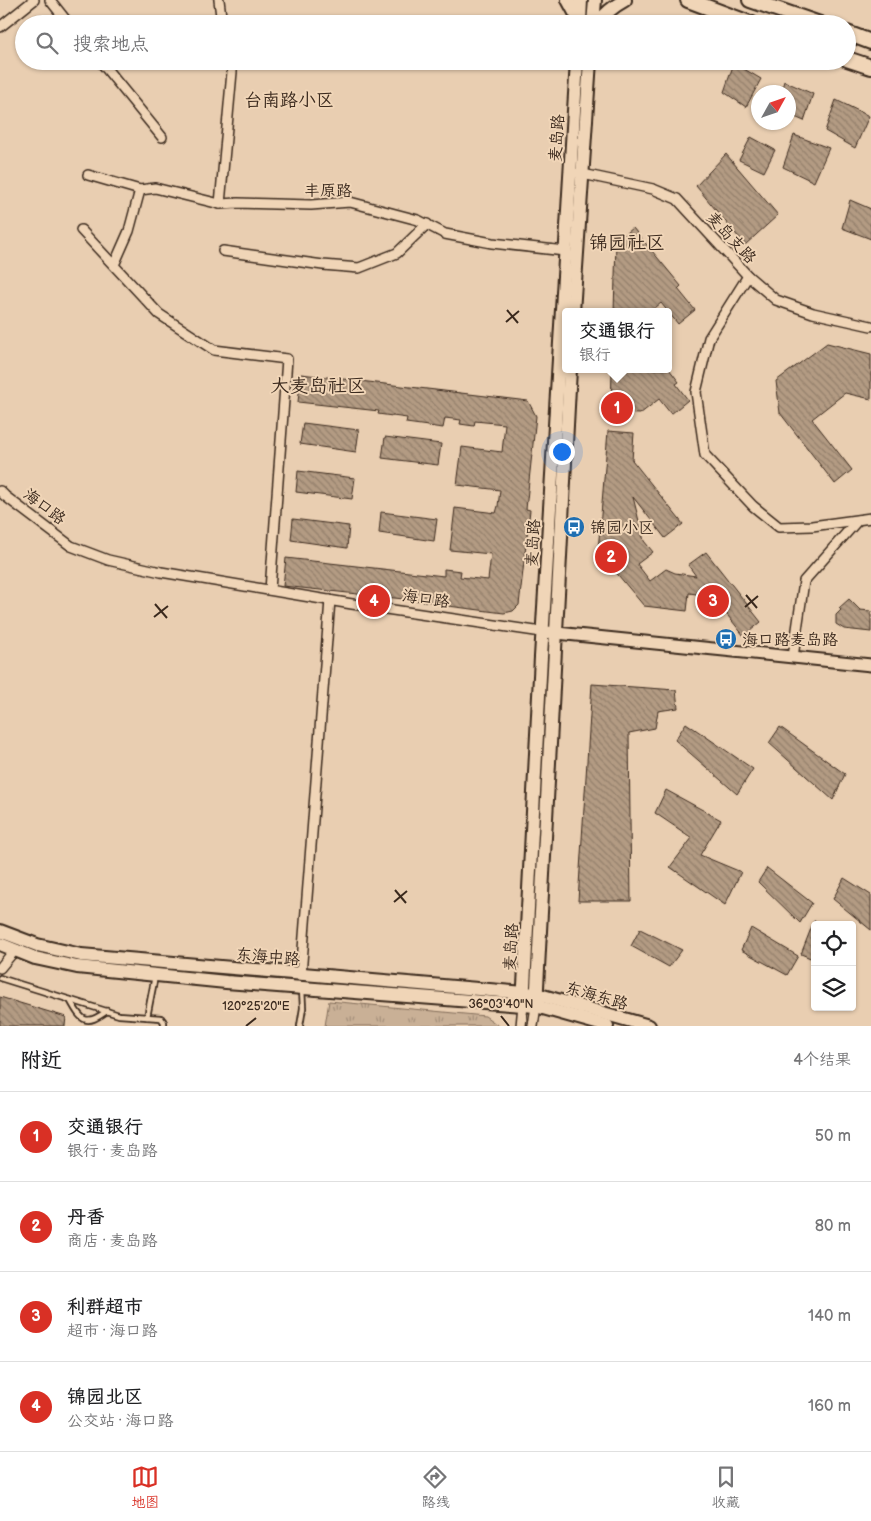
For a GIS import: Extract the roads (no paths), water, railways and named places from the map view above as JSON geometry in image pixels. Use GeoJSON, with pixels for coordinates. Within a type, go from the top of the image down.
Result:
{"type":"FeatureCollection","features":[{"type":"Feature","properties":{"kind":"main road"},"geometry":{"type":"LineString","coordinates":[[568,0],[578,15]]}},
{"type":"Feature","properties":{"kind":"main road"},"geometry":{"type":"LineString","coordinates":[[581,0],[583,15]]}},
{"type":"Feature","properties":{"kind":"main road"},"geometry":{"type":"LineString","coordinates":[[588,15],[595,0]]}},
{"type":"Feature","properties":{"kind":"main road"},"geometry":{"type":"LineString","coordinates":[[604,15],[625,0]]}},
{"type":"Feature","properties":{"kind":"main road"},"geometry":{"type":"LineString","coordinates":[[688,0],[728,15]]}},
{"type":"Feature","properties":{"kind":"main road"},"geometry":{"type":"LineString","coordinates":[[750,0],[794,15]]}},
{"type":"Feature","properties":{"kind":"main road"},"geometry":{"type":"LineString","coordinates":[[856,36],[871,42]]}},
{"type":"Feature","properties":{"kind":"main road"},"geometry":{"type":"LineString","coordinates":[[856,62],[871,67]]}},
{"type":"Feature","properties":{"kind":"main road","name":"麦岛路"},"geometry":{"type":"LineString","coordinates":[[574,308],[577,70]]}},
{"type":"Feature","properties":{"kind":"main road","name":"麦岛路"},"geometry":{"type":"LineString","coordinates":[[563,308],[565,251],[589,70]]}},
{"type":"Feature","properties":{"kind":"main road","name":"麦岛路"},"geometry":{"type":"LineString","coordinates":[[530,999],[549,632],[562,322]]}},
{"type":"Feature","properties":{"kind":"main road","name":"麦岛路"},"geometry":{"type":"LineString","coordinates":[[549,632],[570,373]]}},
{"type":"Feature","properties":{"kind":"main road","name":"东海中路"},"geometry":{"type":"LineString","coordinates":[[0,931],[37,945],[81,955],[301,975],[530,999]]}},
{"type":"Feature","properties":{"kind":"main road","name":"东海中路"},"geometry":{"type":"LineString","coordinates":[[0,944],[35,958],[77,967],[155,976],[302,988],[530,999]]}},
{"type":"Feature","properties":{"kind":"main road","name":"东海东路"},"geometry":{"type":"LineString","coordinates":[[530,999],[607,1026]]}},
{"type":"Feature","properties":{"kind":"main road","name":"东海东路"},"geometry":{"type":"LineString","coordinates":[[530,999],[649,1026]]}},
{"type":"Feature","properties":{"kind":"street"},"geometry":{"type":"LineString","coordinates":[[15,15],[34,0]]}},
{"type":"Feature","properties":{"kind":"street"},"geometry":{"type":"LineString","coordinates":[[50,0],[62,15]]}},
{"type":"Feature","properties":{"kind":"street"},"geometry":{"type":"LineString","coordinates":[[219,0],[221,15]]}},
{"type":"Feature","properties":{"kind":"street"},"geometry":{"type":"LineString","coordinates":[[0,27],[15,15]]}},
{"type":"Feature","properties":{"kind":"street"},"geometry":{"type":"LineString","coordinates":[[107,70],[162,137]]}},
{"type":"Feature","properties":{"kind":"street"},"geometry":{"type":"LineString","coordinates":[[220,204],[232,70]]}},
{"type":"Feature","properties":{"kind":"street","name":"麦岛支路"},"geometry":{"type":"LineString","coordinates":[[576,173],[653,188],[677,199],[748,276],[776,300],[813,312],[871,326]]}},
{"type":"Feature","properties":{"kind":"street","name":"丰原路"},"geometry":{"type":"LineString","coordinates":[[88,175],[140,190],[155,188],[220,204],[311,205],[350,202],[418,220],[445,234],[492,244],[565,251]]}},
{"type":"Feature","properties":{"kind":"street"},"geometry":{"type":"LineString","coordinates":[[114,265],[129,231],[140,190]]}},
{"type":"Feature","properties":{"kind":"street"},"geometry":{"type":"LineString","coordinates":[[223,251],[359,268],[397,253],[427,224]]}},
{"type":"Feature","properties":{"kind":"street"},"geometry":{"type":"LineString","coordinates":[[81,230],[160,314],[214,350],[287,359],[270,590]]}},
{"type":"Feature","properties":{"kind":"street"},"geometry":{"type":"LineString","coordinates":[[748,276],[709,338],[702,365],[696,392],[705,455],[753,506],[779,526],[812,526],[871,518]]}},
{"type":"Feature","properties":{"kind":"street","name":"海口路"},"geometry":{"type":"LineString","coordinates":[[2,496],[71,546],[108,560],[161,572],[330,600],[549,632],[871,665]]}},
{"type":"Feature","properties":{"kind":"street"},"geometry":{"type":"LineString","coordinates":[[793,657],[804,581],[858,520]]}},
{"type":"Feature","properties":{"kind":"street"},"geometry":{"type":"LineString","coordinates":[[301,975],[330,600]]}},
{"type":"Feature","properties":{"kind":"street"},"geometry":{"type":"LineString","coordinates":[[0,968],[15,950]]}},
{"type":"Feature","properties":{"kind":"street","name":"麦岛路"},"geometry":{"type":"LineString","coordinates":[[521,1026],[530,999]]}},
{"type":"Feature","properties":{"kind":"street","name":"麦岛路"},"geometry":{"type":"LineString","coordinates":[[530,999],[533,1026]]}},
{"type":"Feature","properties":{"kind":"lane"},"geometry":{"type":"LineString","coordinates":[[300,1026],[303,1008],[301,975]]}},
{"type":"Feature","properties":{"kind":"lane"},"geometry":{"type":"LineString","coordinates":[[147,1017],[155,976]]}},
{"type":"Feature","properties":{"kind":"lane"},"geometry":{"type":"LineString","coordinates":[[0,978],[119,1015],[161,1018],[164,1026]]}},
{"type":"Feature","properties":{"kind":"lane"},"geometry":{"type":"LineString","coordinates":[[70,1000],[82,1020],[97,1019],[107,1011]]}},
{"type":"Feature","properties":{"kind":"place","name":"交通银行"},"geometry":{"type":"Point","coordinates":[617,408]}},
{"type":"Feature","properties":{"kind":"place","name":"锦园小区"},"geometry":{"type":"Point","coordinates":[574,527]}},
{"type":"Feature","properties":{"kind":"place","name":"丹香"},"geometry":{"type":"Point","coordinates":[611,557]}},
{"type":"Feature","properties":{"kind":"place","name":"锦园北区"},"geometry":{"type":"Point","coordinates":[374,601]}},
{"type":"Feature","properties":{"kind":"place","name":"利群超市"},"geometry":{"type":"Point","coordinates":[713,601]}},
{"type":"Feature","properties":{"kind":"place","name":"海口路麦岛路"},"geometry":{"type":"Point","coordinates":[726,639]}},
{"type":"Feature","properties":{"kind":"district","name":"台南路小区"},"geometry":{"type":"Point","coordinates":[289,100]}},
{"type":"Feature","properties":{"kind":"district","name":"锦园社区"},"geometry":{"type":"Point","coordinates":[627,242]}},
{"type":"Feature","properties":{"kind":"district","name":"大麦岛社区"},"geometry":{"type":"Point","coordinates":[318,385]}}]}
